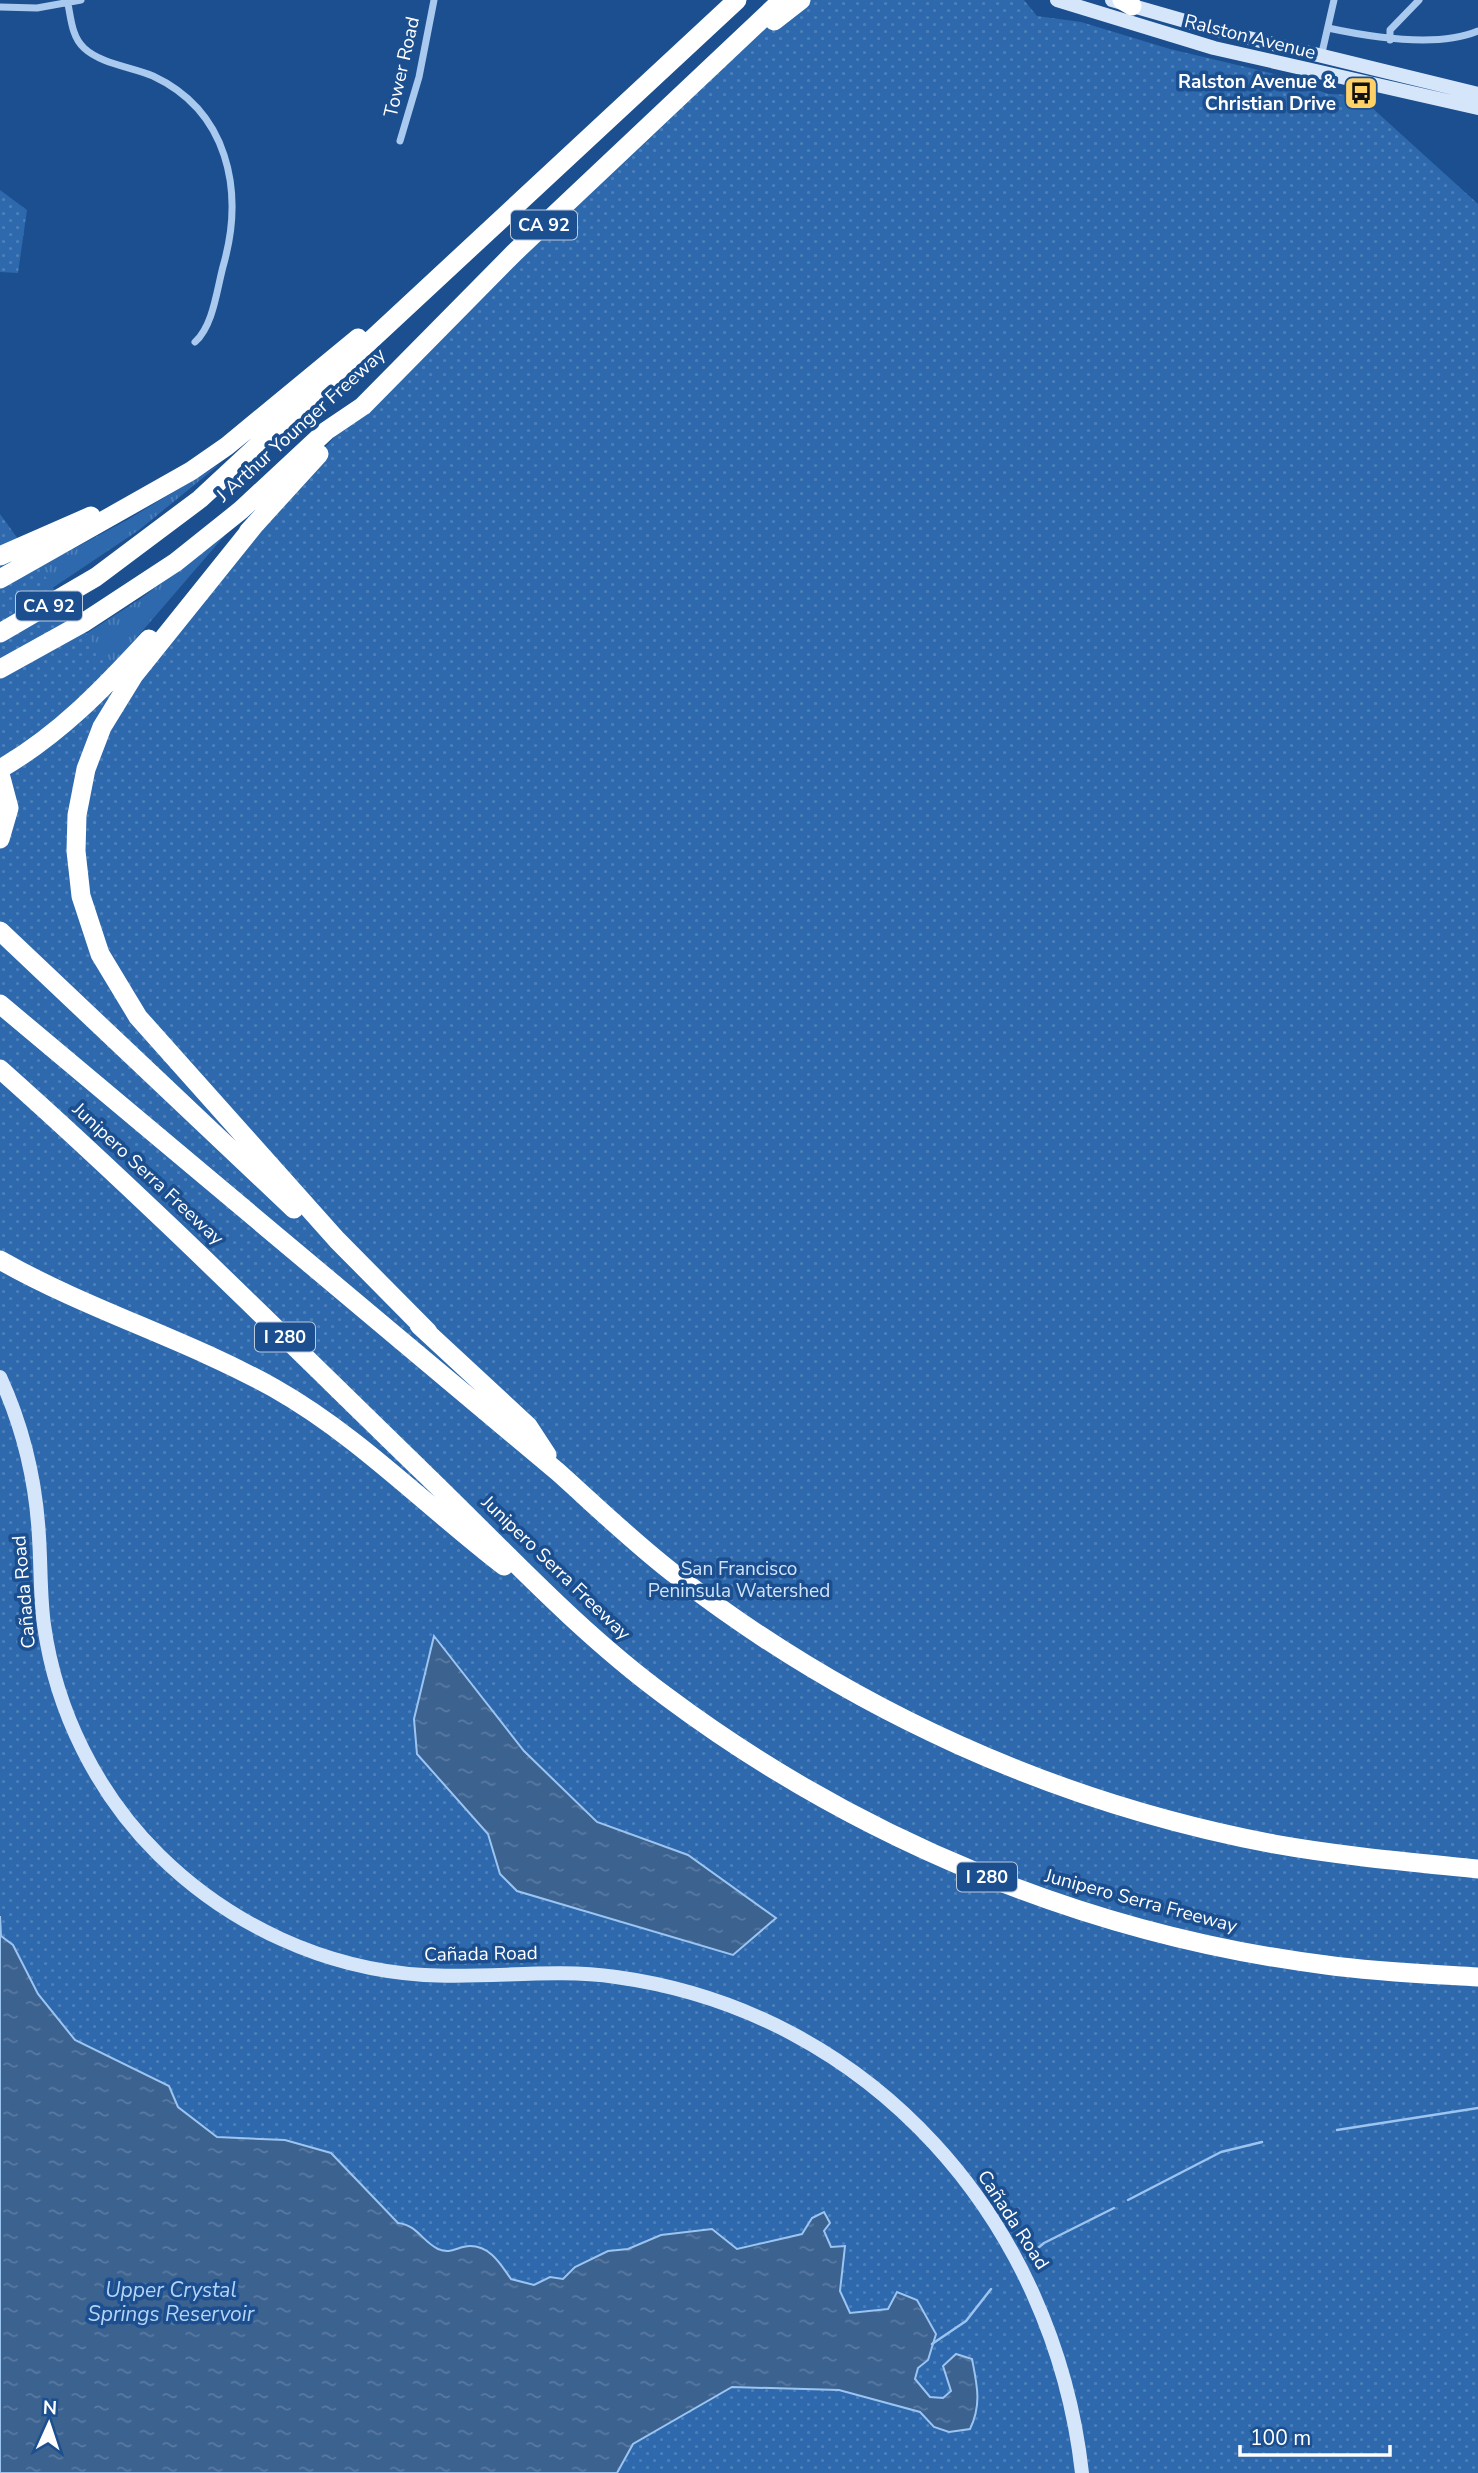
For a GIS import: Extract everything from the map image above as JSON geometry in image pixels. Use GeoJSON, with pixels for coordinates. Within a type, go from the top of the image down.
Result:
{"type":"FeatureCollection","features":[{"type":"Feature","properties":{"kind":"highway","name":"J Arthur Younger Freeway"},"geometry":{"type":"LineString","coordinates":[[0,633],[96,577],[192,506],[737,0]]}},
{"type":"Feature","properties":{"kind":"highway","name":"J Arthur Younger Freeway"},"geometry":{"type":"LineString","coordinates":[[0,669],[83,623],[176,562],[241,510],[326,431],[363,406],[514,253],[782,0]]}},
{"type":"Feature","properties":{"kind":"highway"},"geometry":{"type":"LineString","coordinates":[[732,50],[801,0]]}},
{"type":"Feature","properties":{"kind":"highway"},"geometry":{"type":"LineString","coordinates":[[0,579],[191,471],[244,432],[451,258],[471,249]]}},
{"type":"Feature","properties":{"kind":"highway"},"geometry":{"type":"LineString","coordinates":[[0,839],[9,808],[0,771],[60,728],[95,696],[363,406]]}},
{"type":"Feature","properties":{"kind":"highway"},"geometry":{"type":"LineString","coordinates":[[0,556],[191,471]]}},
{"type":"Feature","properties":{"kind":"highway"},"geometry":{"type":"LineString","coordinates":[[256,523],[134,676],[102,727],[86,769],[77,815],[76,851],[81,896],[103,961],[138,1017],[337,1240],[428,1332],[528,1426],[558,1472]]}},
{"type":"Feature","properties":{"kind":"highway"},"geometry":{"type":"LineString","coordinates":[[0,931],[401,1310],[428,1332]]}},
{"type":"Feature","properties":{"kind":"highway","name":"Junipero Serra Freeway"},"geometry":{"type":"LineString","coordinates":[[0,1004],[558,1472],[641,1547],[746,1626],[858,1695],[975,1752],[1115,1805],[1199,1828],[1275,1844],[1478,1869]]}},
{"type":"Feature","properties":{"kind":"highway","name":"Junipero Serra Freeway"},"geometry":{"type":"LineString","coordinates":[[0,1069],[188,1242],[563,1611],[664,1695],[772,1769],[892,1835],[1020,1891],[1092,1915],[1249,1953],[1325,1965],[1478,1978]]}},
{"type":"Feature","properties":{"kind":"highway"},"geometry":{"type":"LineString","coordinates":[[0,1260],[242,1371],[304,1406],[356,1443],[465,1536],[563,1611]]}},
{"type":"Feature","properties":{"kind":"main road","name":"Ralston Avenue"},"geometry":{"type":"LineString","coordinates":[[1057,0],[1192,42],[1317,74],[1478,108]]}},
{"type":"Feature","properties":{"kind":"main road","name":"Ralston Avenue"},"geometry":{"type":"LineString","coordinates":[[1112,0],[1321,57],[1478,94]]}},
{"type":"Feature","properties":{"kind":"main road","name":"Cañada Road"},"geometry":{"type":"LineString","coordinates":[[0,1377],[17,1422],[32,1480],[39,1539],[43,1614],[60,1695],[80,1742],[110,1795],[158,1854],[205,1894],[249,1923],[318,1954],[389,1972],[425,1975],[576,1973],[660,1985],[741,2010],[778,2027],[848,2068],[897,2106],[940,2149],[977,2194],[1008,2242],[1035,2291],[1054,2340],[1069,2388],[1083,2473]]}},
{"type":"Feature","properties":{"kind":"street"},"geometry":{"type":"LineString","coordinates":[[0,6],[37,8],[80,0]]}},
{"type":"Feature","properties":{"kind":"street","name":"Tower Road"},"geometry":{"type":"LineString","coordinates":[[400,141],[419,77],[434,0]]}},
{"type":"Feature","properties":{"kind":"street"},"geometry":{"type":"LineString","coordinates":[[1317,74],[1334,0]]}},
{"type":"Feature","properties":{"kind":"street"},"geometry":{"type":"LineString","coordinates":[[1390,40],[1390,30],[1419,0]]}},
{"type":"Feature","properties":{"kind":"street"},"geometry":{"type":"LineString","coordinates":[[68,4],[74,32],[85,49],[153,77],[179,92],[209,126],[228,163],[234,199],[230,239],[205,329],[195,342]]}},
{"type":"Feature","properties":{"kind":"street"},"geometry":{"type":"LineString","coordinates":[[1328,28],[1390,40],[1460,36],[1478,31]]}},
{"type":"Feature","properties":{"kind":"green space","name":"San Francisco Peninsula Watershed"},"geometry":{"type":"Polygon","coordinates":[[[801,0],[1024,0],[1037,16],[1081,22],[1170,49],[1271,73],[1328,94],[1358,95],[1478,204],[1478,2473],[0,2473],[0,514],[125,687],[295,480],[363,406],[732,50],[801,0]]]}},
{"type":"Feature","properties":{"kind":"green space"},"geometry":{"type":"Polygon","coordinates":[[[0,190],[27,210],[18,273],[0,272],[0,190]]]}},
{"type":"Feature","properties":{"kind":"green space"},"geometry":{"type":"Polygon","coordinates":[[[220,464],[139,530],[45,593],[10,583],[127,520],[220,464]]]}},
{"type":"Feature","properties":{"kind":"green space"},"geometry":{"type":"Polygon","coordinates":[[[226,534],[94,687],[59,651],[140,599],[226,534]]]}},
{"type":"Feature","properties":{"kind":"water"},"geometry":{"type":"Polygon","coordinates":[[[434,1636],[524,1751],[597,1822],[688,1855],[776,1918],[733,1955],[517,1891],[500,1874],[488,1834],[417,1754],[414,1719],[434,1636]]]}},
{"type":"Feature","properties":{"kind":"water","name":"Upper Crystal Springs Reservoir"},"geometry":{"type":"Polygon","coordinates":[[[0,1916],[1,1936],[13,1945],[38,1994],[75,2040],[169,2086],[178,2107],[217,2137],[285,2140],[331,2153],[398,2223],[415,2230],[432,2246],[443,2251],[470,2246],[484,2249],[495,2257],[511,2279],[534,2285],[550,2277],[563,2279],[575,2267],[608,2251],[628,2249],[661,2235],[712,2229],[737,2249],[802,2234],[812,2218],[824,2212],[830,2223],[824,2231],[831,2247],[845,2246],[840,2291],[850,2313],[888,2309],[897,2292],[917,2300],[936,2334],[928,2360],[918,2368],[915,2379],[930,2397],[943,2398],[951,2391],[943,2366],[956,2354],[972,2359],[977,2403],[970,2429],[949,2432],[934,2427],[920,2412],[839,2390],[732,2387],[633,2444],[617,2473],[0,2473],[0,1916]]]}},
{"type":"Feature","properties":{"kind":"waterway"},"geometry":{"type":"LineString","coordinates":[[1337,2130],[1478,2108]]}},
{"type":"Feature","properties":{"kind":"waterway"},"geometry":{"type":"LineString","coordinates":[[1128,2200],[1221,2152],[1262,2142]]}},
{"type":"Feature","properties":{"kind":"waterway"},"geometry":{"type":"LineString","coordinates":[[1027,2257],[1044,2243],[1114,2208]]}},
{"type":"Feature","properties":{"kind":"waterway"},"geometry":{"type":"LineString","coordinates":[[932,2344],[966,2321],[991,2289]]}},
{"type":"Feature","properties":{"kind":"place","name":"Ralston Avenue & Christian Drive"},"geometry":{"type":"Point","coordinates":[1361,93]}}]}
